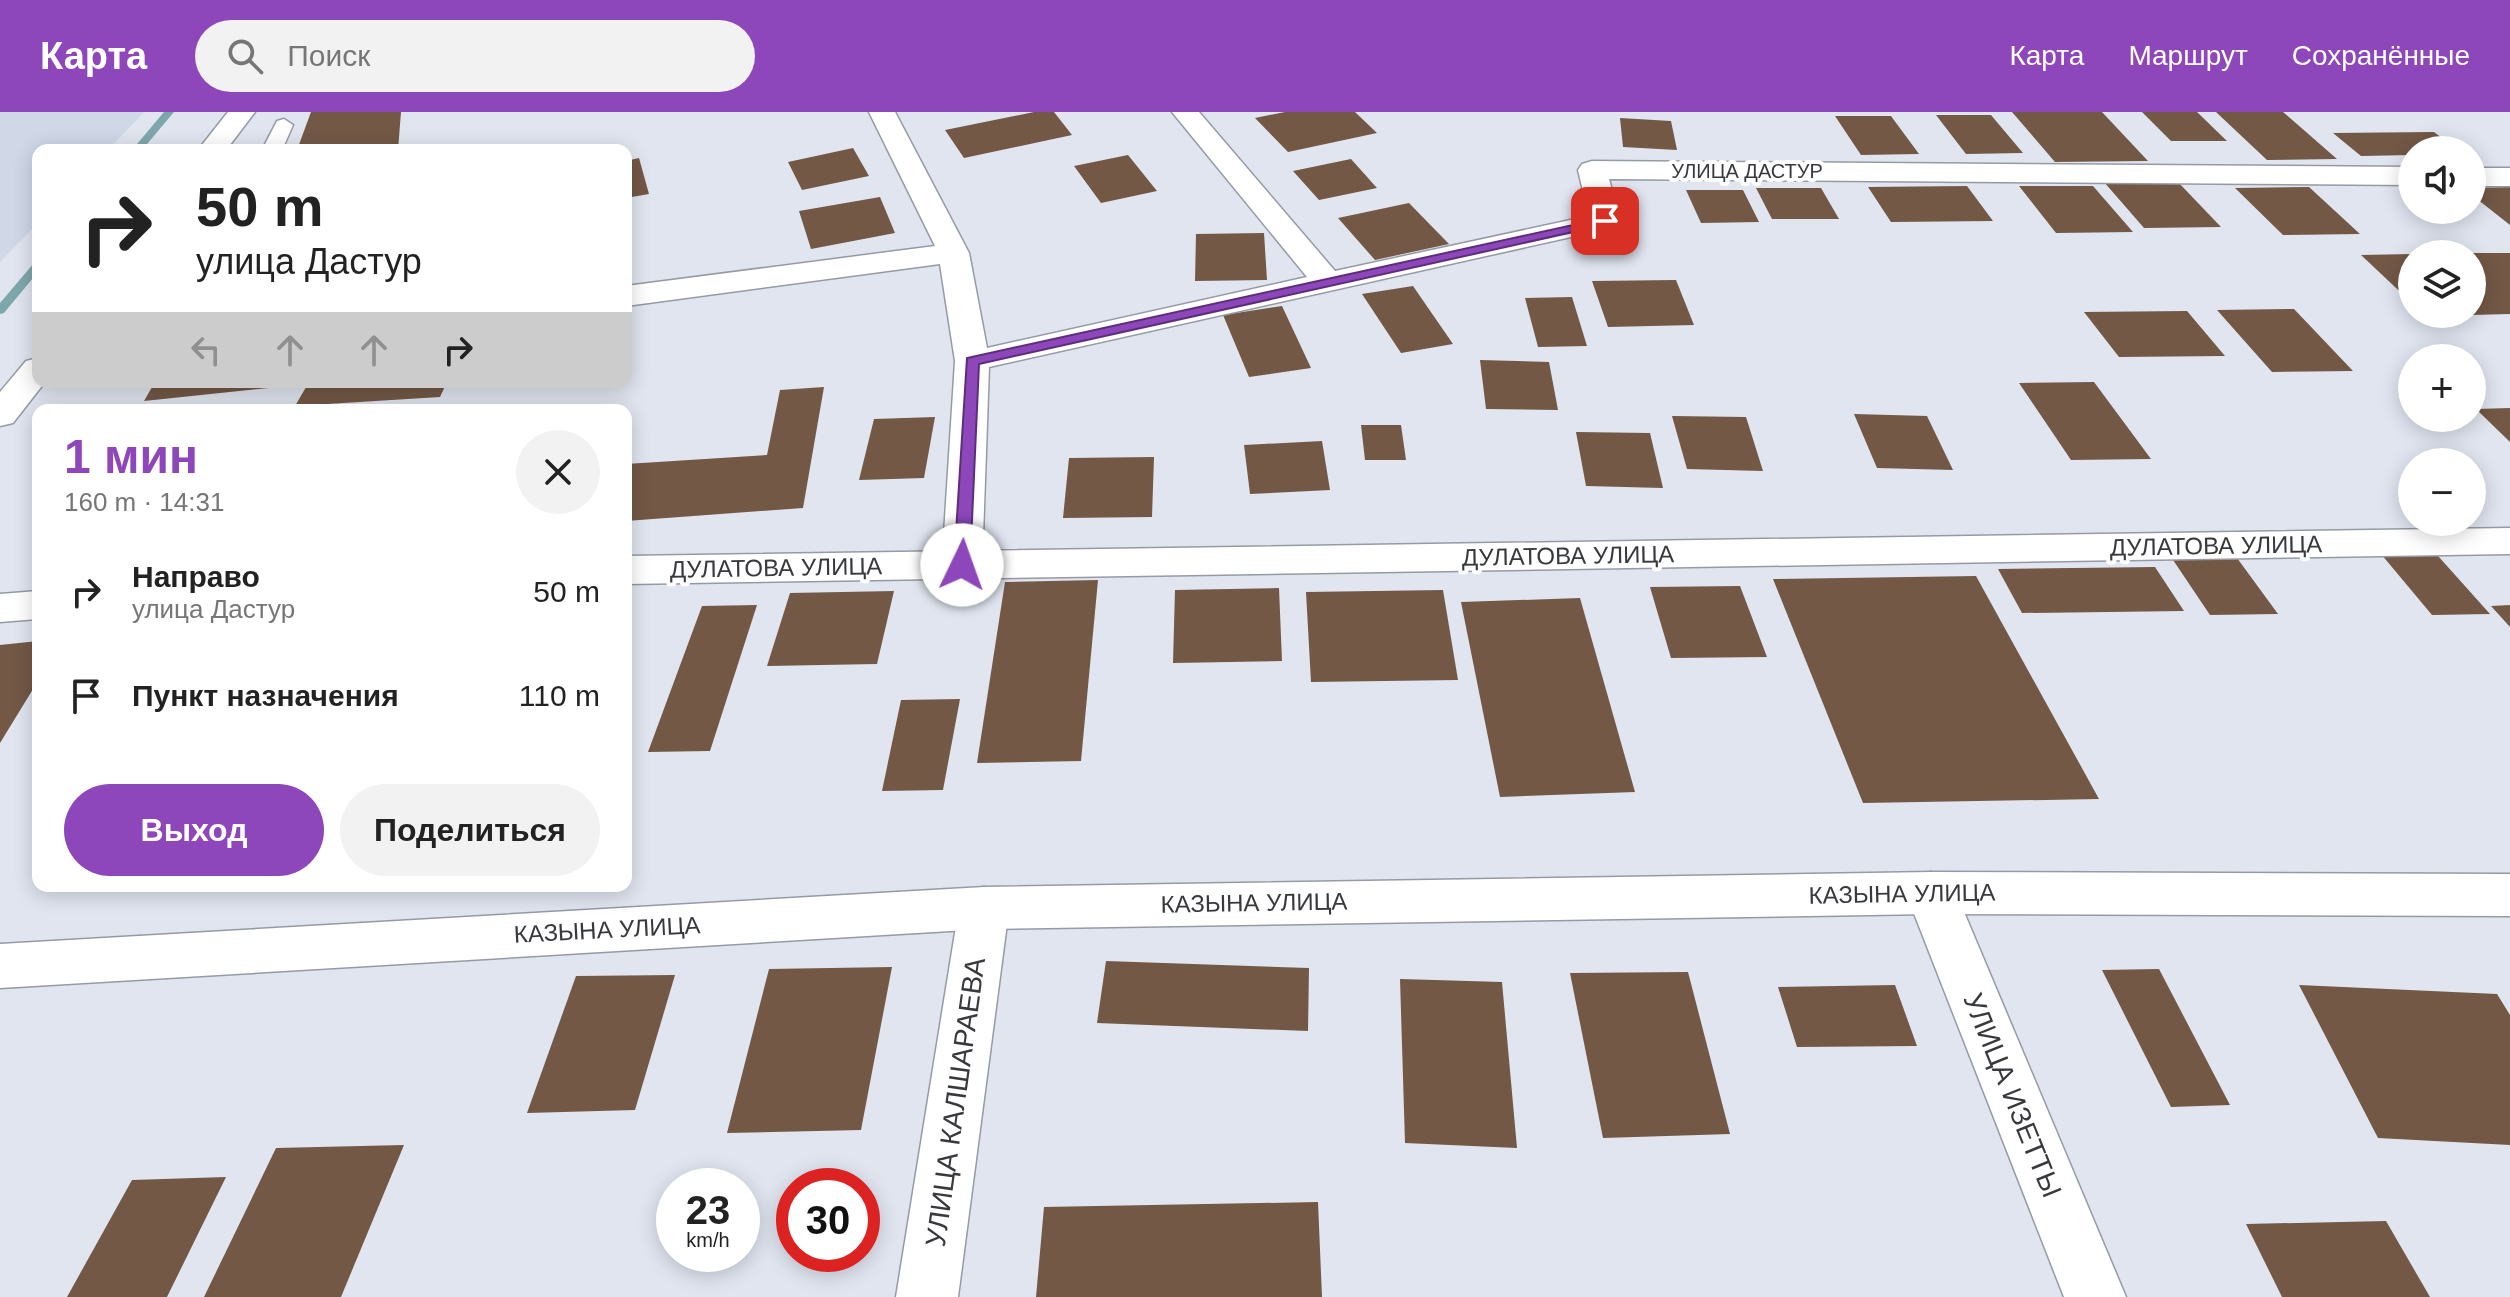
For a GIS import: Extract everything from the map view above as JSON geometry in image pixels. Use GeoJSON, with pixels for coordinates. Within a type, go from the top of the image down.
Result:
{"type":"FeatureCollection","features":[{"type":"Feature","properties":{"kind":"street"},"geometry":{"type":"LineString","coordinates":[[217,144],[242,112]]}},
{"type":"Feature","properties":{"kind":"street"},"geometry":{"type":"LineString","coordinates":[[882,112],[954,253],[972,361],[962,565]]}},
{"type":"Feature","properties":{"kind":"street"},"geometry":{"type":"LineString","coordinates":[[1185,112],[1328,283]]}},
{"type":"Feature","properties":{"kind":"street","name":"УЛИЦА ДАСТУР"},"geometry":{"type":"LineString","coordinates":[[972,361],[1605,221],[1592,170],[2398,176]]}},
{"type":"Feature","properties":{"kind":"street"},"geometry":{"type":"LineString","coordinates":[[2486,177],[2510,177]]}},
{"type":"Feature","properties":{"kind":"street"},"geometry":{"type":"LineString","coordinates":[[632,295],[954,253]]}},
{"type":"Feature","properties":{"kind":"street"},"geometry":{"type":"LineString","coordinates":[[0,415],[32,375]]}},
{"type":"Feature","properties":{"kind":"street","name":"ДУЛАТОВА УЛИЦА"},"geometry":{"type":"LineString","coordinates":[[632,570],[2510,541]]}},
{"type":"Feature","properties":{"kind":"street"},"geometry":{"type":"LineString","coordinates":[[0,608],[32,605]]}},
{"type":"Feature","properties":{"kind":"street","name":"КАЗЫНА УЛИЦА"},"geometry":{"type":"LineString","coordinates":[[0,966],[984,908],[1931,893],[2510,895]]}},
{"type":"Feature","properties":{"kind":"street","name":"УЛИЦА ИЗЕТТЫ"},"geometry":{"type":"LineString","coordinates":[[1931,893],[2095,1297]]}},
{"type":"Feature","properties":{"kind":"street","name":"УЛИЦА КАЛШАРАЕВА"},"geometry":{"type":"LineString","coordinates":[[927,1297],[984,908]]}},
{"type":"Feature","properties":{"kind":"lane"},"geometry":{"type":"LineString","coordinates":[[275,144],[284,125]]}},
{"type":"Feature","properties":{"kind":"shaded area"},"geometry":{"type":"Polygon","coordinates":[[[0,112],[144,112],[114,144],[32,144],[32,229],[0,262],[0,112]]]}},
{"type":"Feature","properties":{"kind":"building"},"geometry":{"type":"Polygon","coordinates":[[[311,112],[401,112],[398,144],[299,144],[311,112]]]}},
{"type":"Feature","properties":{"kind":"building"},"geometry":{"type":"Polygon","coordinates":[[[1034,112],[1054,112],[1072,135],[964,158],[945,130],[1034,112]]]}},
{"type":"Feature","properties":{"kind":"building"},"geometry":{"type":"Polygon","coordinates":[[[1285,112],[1355,112],[1377,133],[1288,152],[1255,118],[1285,112]]]}},
{"type":"Feature","properties":{"kind":"building"},"geometry":{"type":"Polygon","coordinates":[[[2012,112],[2102,112],[2148,161],[2055,162],[2012,112]]]}},
{"type":"Feature","properties":{"kind":"building"},"geometry":{"type":"Polygon","coordinates":[[[2142,112],[2197,112],[2227,141],[2171,141],[2142,112]]]}},
{"type":"Feature","properties":{"kind":"building"},"geometry":{"type":"Polygon","coordinates":[[[2216,112],[2283,112],[2337,159],[2267,160],[2216,112]]]}},
{"type":"Feature","properties":{"kind":"building"},"geometry":{"type":"Polygon","coordinates":[[[1936,115],[1991,115],[2023,153],[1966,154],[1936,115]]]}},
{"type":"Feature","properties":{"kind":"building"},"geometry":{"type":"Polygon","coordinates":[[[1835,116],[1891,116],[1919,154],[1861,155],[1835,116]]]}},
{"type":"Feature","properties":{"kind":"building"},"geometry":{"type":"Polygon","coordinates":[[[1620,118],[1671,121],[1677,150],[1623,147],[1620,118]]]}},
{"type":"Feature","properties":{"kind":"building"},"geometry":{"type":"Polygon","coordinates":[[[2434,132],[2439,136],[2398,136],[2398,155],[2361,156],[2333,133],[2434,132]]]}},
{"type":"Feature","properties":{"kind":"building"},"geometry":{"type":"Polygon","coordinates":[[[853,148],[869,176],[802,190],[788,162],[853,148]]]}},
{"type":"Feature","properties":{"kind":"building"},"geometry":{"type":"Polygon","coordinates":[[[1128,155],[1157,191],[1101,203],[1074,166],[1128,155]]]}},
{"type":"Feature","properties":{"kind":"building"},"geometry":{"type":"Polygon","coordinates":[[[639,158],[649,194],[632,197],[632,160],[639,158]]]}},
{"type":"Feature","properties":{"kind":"building"},"geometry":{"type":"Polygon","coordinates":[[[1351,159],[1377,188],[1319,200],[1293,171],[1351,159]]]}},
{"type":"Feature","properties":{"kind":"building"},"geometry":{"type":"Polygon","coordinates":[[[2177,181],[2221,227],[2144,228],[2104,182],[2177,181]]]}},
{"type":"Feature","properties":{"kind":"building"},"geometry":{"type":"Polygon","coordinates":[[[1967,186],[1993,221],[1891,222],[1868,187],[1967,186]]]}},
{"type":"Feature","properties":{"kind":"building"},"geometry":{"type":"Polygon","coordinates":[[[2019,186],[2093,186],[2133,232],[2056,233],[2019,186]]]}},
{"type":"Feature","properties":{"kind":"building"},"geometry":{"type":"Polygon","coordinates":[[[2309,187],[2360,234],[2283,235],[2235,188],[2309,187]]]}},
{"type":"Feature","properties":{"kind":"building"},"geometry":{"type":"Polygon","coordinates":[[[2510,187],[2510,225],[2486,206],[2486,188],[2510,187]]]}},
{"type":"Feature","properties":{"kind":"building"},"geometry":{"type":"Polygon","coordinates":[[[1756,188],[1821,188],[1839,219],[1772,219],[1756,188]]]}},
{"type":"Feature","properties":{"kind":"building"},"geometry":{"type":"Polygon","coordinates":[[[1686,190],[1743,190],[1759,222],[1701,223],[1686,190]]]}},
{"type":"Feature","properties":{"kind":"building"},"geometry":{"type":"Polygon","coordinates":[[[880,197],[895,233],[811,249],[799,211],[880,197]]]}},
{"type":"Feature","properties":{"kind":"building"},"geometry":{"type":"Polygon","coordinates":[[[1409,203],[1449,244],[1375,260],[1338,218],[1409,203]]]}},
{"type":"Feature","properties":{"kind":"building"},"geometry":{"type":"Polygon","coordinates":[[[1264,233],[1267,280],[1195,281],[1196,234],[1264,233]]]}},
{"type":"Feature","properties":{"kind":"building"},"geometry":{"type":"Polygon","coordinates":[[[2486,253],[2510,253],[2510,314],[2486,315],[2486,253]]]}},
{"type":"Feature","properties":{"kind":"building"},"geometry":{"type":"Polygon","coordinates":[[[2398,254],[2398,290],[2361,255],[2398,254]]]}},
{"type":"Feature","properties":{"kind":"building"},"geometry":{"type":"Polygon","coordinates":[[[1676,280],[1694,325],[1608,327],[1592,281],[1676,280]]]}},
{"type":"Feature","properties":{"kind":"building"},"geometry":{"type":"Polygon","coordinates":[[[1413,286],[1453,344],[1401,353],[1362,294],[1413,286]]]}},
{"type":"Feature","properties":{"kind":"building"},"geometry":{"type":"Polygon","coordinates":[[[1572,297],[1587,346],[1538,347],[1525,298],[1572,297]]]}},
{"type":"Feature","properties":{"kind":"building"},"geometry":{"type":"Polygon","coordinates":[[[1282,306],[1311,368],[1249,377],[1223,315],[1282,306]]]}},
{"type":"Feature","properties":{"kind":"building"},"geometry":{"type":"Polygon","coordinates":[[[2294,309],[2353,371],[2272,372],[2217,310],[2294,309]]]}},
{"type":"Feature","properties":{"kind":"building"},"geometry":{"type":"Polygon","coordinates":[[[2187,311],[2225,356],[2119,357],[2084,312],[2187,311]]]}},
{"type":"Feature","properties":{"kind":"building"},"geometry":{"type":"Polygon","coordinates":[[[1480,360],[1549,362],[1558,410],[1486,409],[1480,360]]]}},
{"type":"Feature","properties":{"kind":"building"},"geometry":{"type":"Polygon","coordinates":[[[2094,382],[2151,459],[2071,460],[2019,383],[2094,382]]]}},
{"type":"Feature","properties":{"kind":"building"},"geometry":{"type":"Polygon","coordinates":[[[824,387],[803,508],[632,521],[632,464],[767,455],[780,390],[824,387]]]}},
{"type":"Feature","properties":{"kind":"building"},"geometry":{"type":"Polygon","coordinates":[[[152,388],[268,388],[144,401],[152,388]]]}},
{"type":"Feature","properties":{"kind":"building"},"geometry":{"type":"Polygon","coordinates":[[[306,388],[444,388],[440,397],[296,404],[306,388]]]}},
{"type":"Feature","properties":{"kind":"building"},"geometry":{"type":"Polygon","coordinates":[[[2510,408],[2510,442],[2486,419],[2486,409],[2510,408]]]}},
{"type":"Feature","properties":{"kind":"building"},"geometry":{"type":"Polygon","coordinates":[[[1854,414],[1927,416],[1953,470],[1877,468],[1854,414]]]}},
{"type":"Feature","properties":{"kind":"building"},"geometry":{"type":"Polygon","coordinates":[[[1672,416],[1746,417],[1763,471],[1687,469],[1672,416]]]}},
{"type":"Feature","properties":{"kind":"building"},"geometry":{"type":"Polygon","coordinates":[[[935,417],[924,478],[859,480],[874,419],[935,417]]]}},
{"type":"Feature","properties":{"kind":"building"},"geometry":{"type":"Polygon","coordinates":[[[1361,425],[1401,425],[1406,460],[1365,460],[1361,425]]]}},
{"type":"Feature","properties":{"kind":"building"},"geometry":{"type":"Polygon","coordinates":[[[1576,432],[1650,433],[1663,488],[1586,486],[1576,432]]]}},
{"type":"Feature","properties":{"kind":"building"},"geometry":{"type":"Polygon","coordinates":[[[1322,441],[1330,490],[1250,494],[1244,445],[1322,441]]]}},
{"type":"Feature","properties":{"kind":"building"},"geometry":{"type":"Polygon","coordinates":[[[1154,457],[1152,517],[1063,518],[1069,458],[1154,457]]]}},
{"type":"Feature","properties":{"kind":"building"},"geometry":{"type":"Polygon","coordinates":[[[2229,547],[2278,614],[2210,615],[2165,548],[2229,547]]]}},
{"type":"Feature","properties":{"kind":"building"},"geometry":{"type":"Polygon","coordinates":[[[2430,547],[2490,614],[2432,615],[2376,548],[2430,547]]]}},
{"type":"Feature","properties":{"kind":"building"},"geometry":{"type":"Polygon","coordinates":[[[2155,567],[2184,611],[2022,613],[1998,569],[2155,567]]]}},
{"type":"Feature","properties":{"kind":"building"},"geometry":{"type":"Polygon","coordinates":[[[1976,576],[2099,799],[1863,803],[1773,579],[1976,576]]]}},
{"type":"Feature","properties":{"kind":"building"},"geometry":{"type":"Polygon","coordinates":[[[1098,580],[1081,761],[977,763],[1005,582],[1098,580]]]}},
{"type":"Feature","properties":{"kind":"building"},"geometry":{"type":"Polygon","coordinates":[[[1740,586],[1767,657],[1671,658],[1650,587],[1740,586]]]}},
{"type":"Feature","properties":{"kind":"building"},"geometry":{"type":"Polygon","coordinates":[[[1279,588],[1282,661],[1173,663],[1175,590],[1279,588]]]}},
{"type":"Feature","properties":{"kind":"building"},"geometry":{"type":"Polygon","coordinates":[[[1443,590],[1458,680],[1311,682],[1306,592],[1443,590]]]}},
{"type":"Feature","properties":{"kind":"building"},"geometry":{"type":"Polygon","coordinates":[[[894,591],[877,664],[767,666],[790,593],[894,591]]]}},
{"type":"Feature","properties":{"kind":"building"},"geometry":{"type":"Polygon","coordinates":[[[1580,598],[1635,792],[1500,797],[1461,602],[1580,598]]]}},
{"type":"Feature","properties":{"kind":"building"},"geometry":{"type":"Polygon","coordinates":[[[757,605],[710,751],[648,752],[702,606],[757,605]]]}},
{"type":"Feature","properties":{"kind":"building"},"geometry":{"type":"Polygon","coordinates":[[[2510,605],[2510,627],[2491,606],[2510,605]]]}},
{"type":"Feature","properties":{"kind":"building"},"geometry":{"type":"Polygon","coordinates":[[[32,642],[32,691],[0,743],[0,645],[32,642]]]}},
{"type":"Feature","properties":{"kind":"building"},"geometry":{"type":"Polygon","coordinates":[[[960,699],[943,790],[882,791],[901,700],[960,699]]]}},
{"type":"Feature","properties":{"kind":"building"},"geometry":{"type":"Polygon","coordinates":[[[1106,961],[1309,968],[1308,1031],[1097,1023],[1106,961]]]}},
{"type":"Feature","properties":{"kind":"building"},"geometry":{"type":"Polygon","coordinates":[[[892,967],[861,1130],[727,1133],[769,969],[892,967]]]}},
{"type":"Feature","properties":{"kind":"building"},"geometry":{"type":"Polygon","coordinates":[[[2159,969],[2230,1105],[2171,1107],[2102,970],[2159,969]]]}},
{"type":"Feature","properties":{"kind":"building"},"geometry":{"type":"Polygon","coordinates":[[[1688,972],[1730,1134],[1603,1138],[1570,973],[1688,972]]]}},
{"type":"Feature","properties":{"kind":"building"},"geometry":{"type":"Polygon","coordinates":[[[675,975],[635,1110],[527,1113],[576,976],[675,975]]]}},
{"type":"Feature","properties":{"kind":"building"},"geometry":{"type":"Polygon","coordinates":[[[1400,979],[1502,982],[1517,1148],[1405,1143],[1400,979]]]}},
{"type":"Feature","properties":{"kind":"building"},"geometry":{"type":"Polygon","coordinates":[[[1895,985],[1917,1046],[1797,1047],[1778,987],[1895,985]]]}},
{"type":"Feature","properties":{"kind":"building"},"geometry":{"type":"Polygon","coordinates":[[[2299,985],[2497,994],[2510,1015],[2510,1145],[2378,1138],[2299,985]]]}},
{"type":"Feature","properties":{"kind":"building"},"geometry":{"type":"Polygon","coordinates":[[[404,1145],[341,1297],[204,1297],[276,1148],[404,1145]]]}},
{"type":"Feature","properties":{"kind":"building"},"geometry":{"type":"Polygon","coordinates":[[[226,1177],[167,1297],[67,1297],[132,1180],[226,1177]]]}},
{"type":"Feature","properties":{"kind":"building"},"geometry":{"type":"Polygon","coordinates":[[[1318,1202],[1322,1297],[1036,1297],[1044,1207],[1318,1202]]]}},
{"type":"Feature","properties":{"kind":"building"},"geometry":{"type":"Polygon","coordinates":[[[2386,1221],[2430,1297],[2282,1297],[2246,1224],[2386,1221]]]}},
{"type":"Feature","properties":{"kind":"waterway"},"geometry":{"type":"LineString","coordinates":[[142,144],[169,112]]}},
{"type":"Feature","properties":{"kind":"waterway"},"geometry":{"type":"LineString","coordinates":[[0,310],[32,272]]}},
{"type":"Feature","properties":{"kind":"route"},"geometry":{"type":"LineString","coordinates":[[962,565],[972,361],[1605,221]]}}]}
